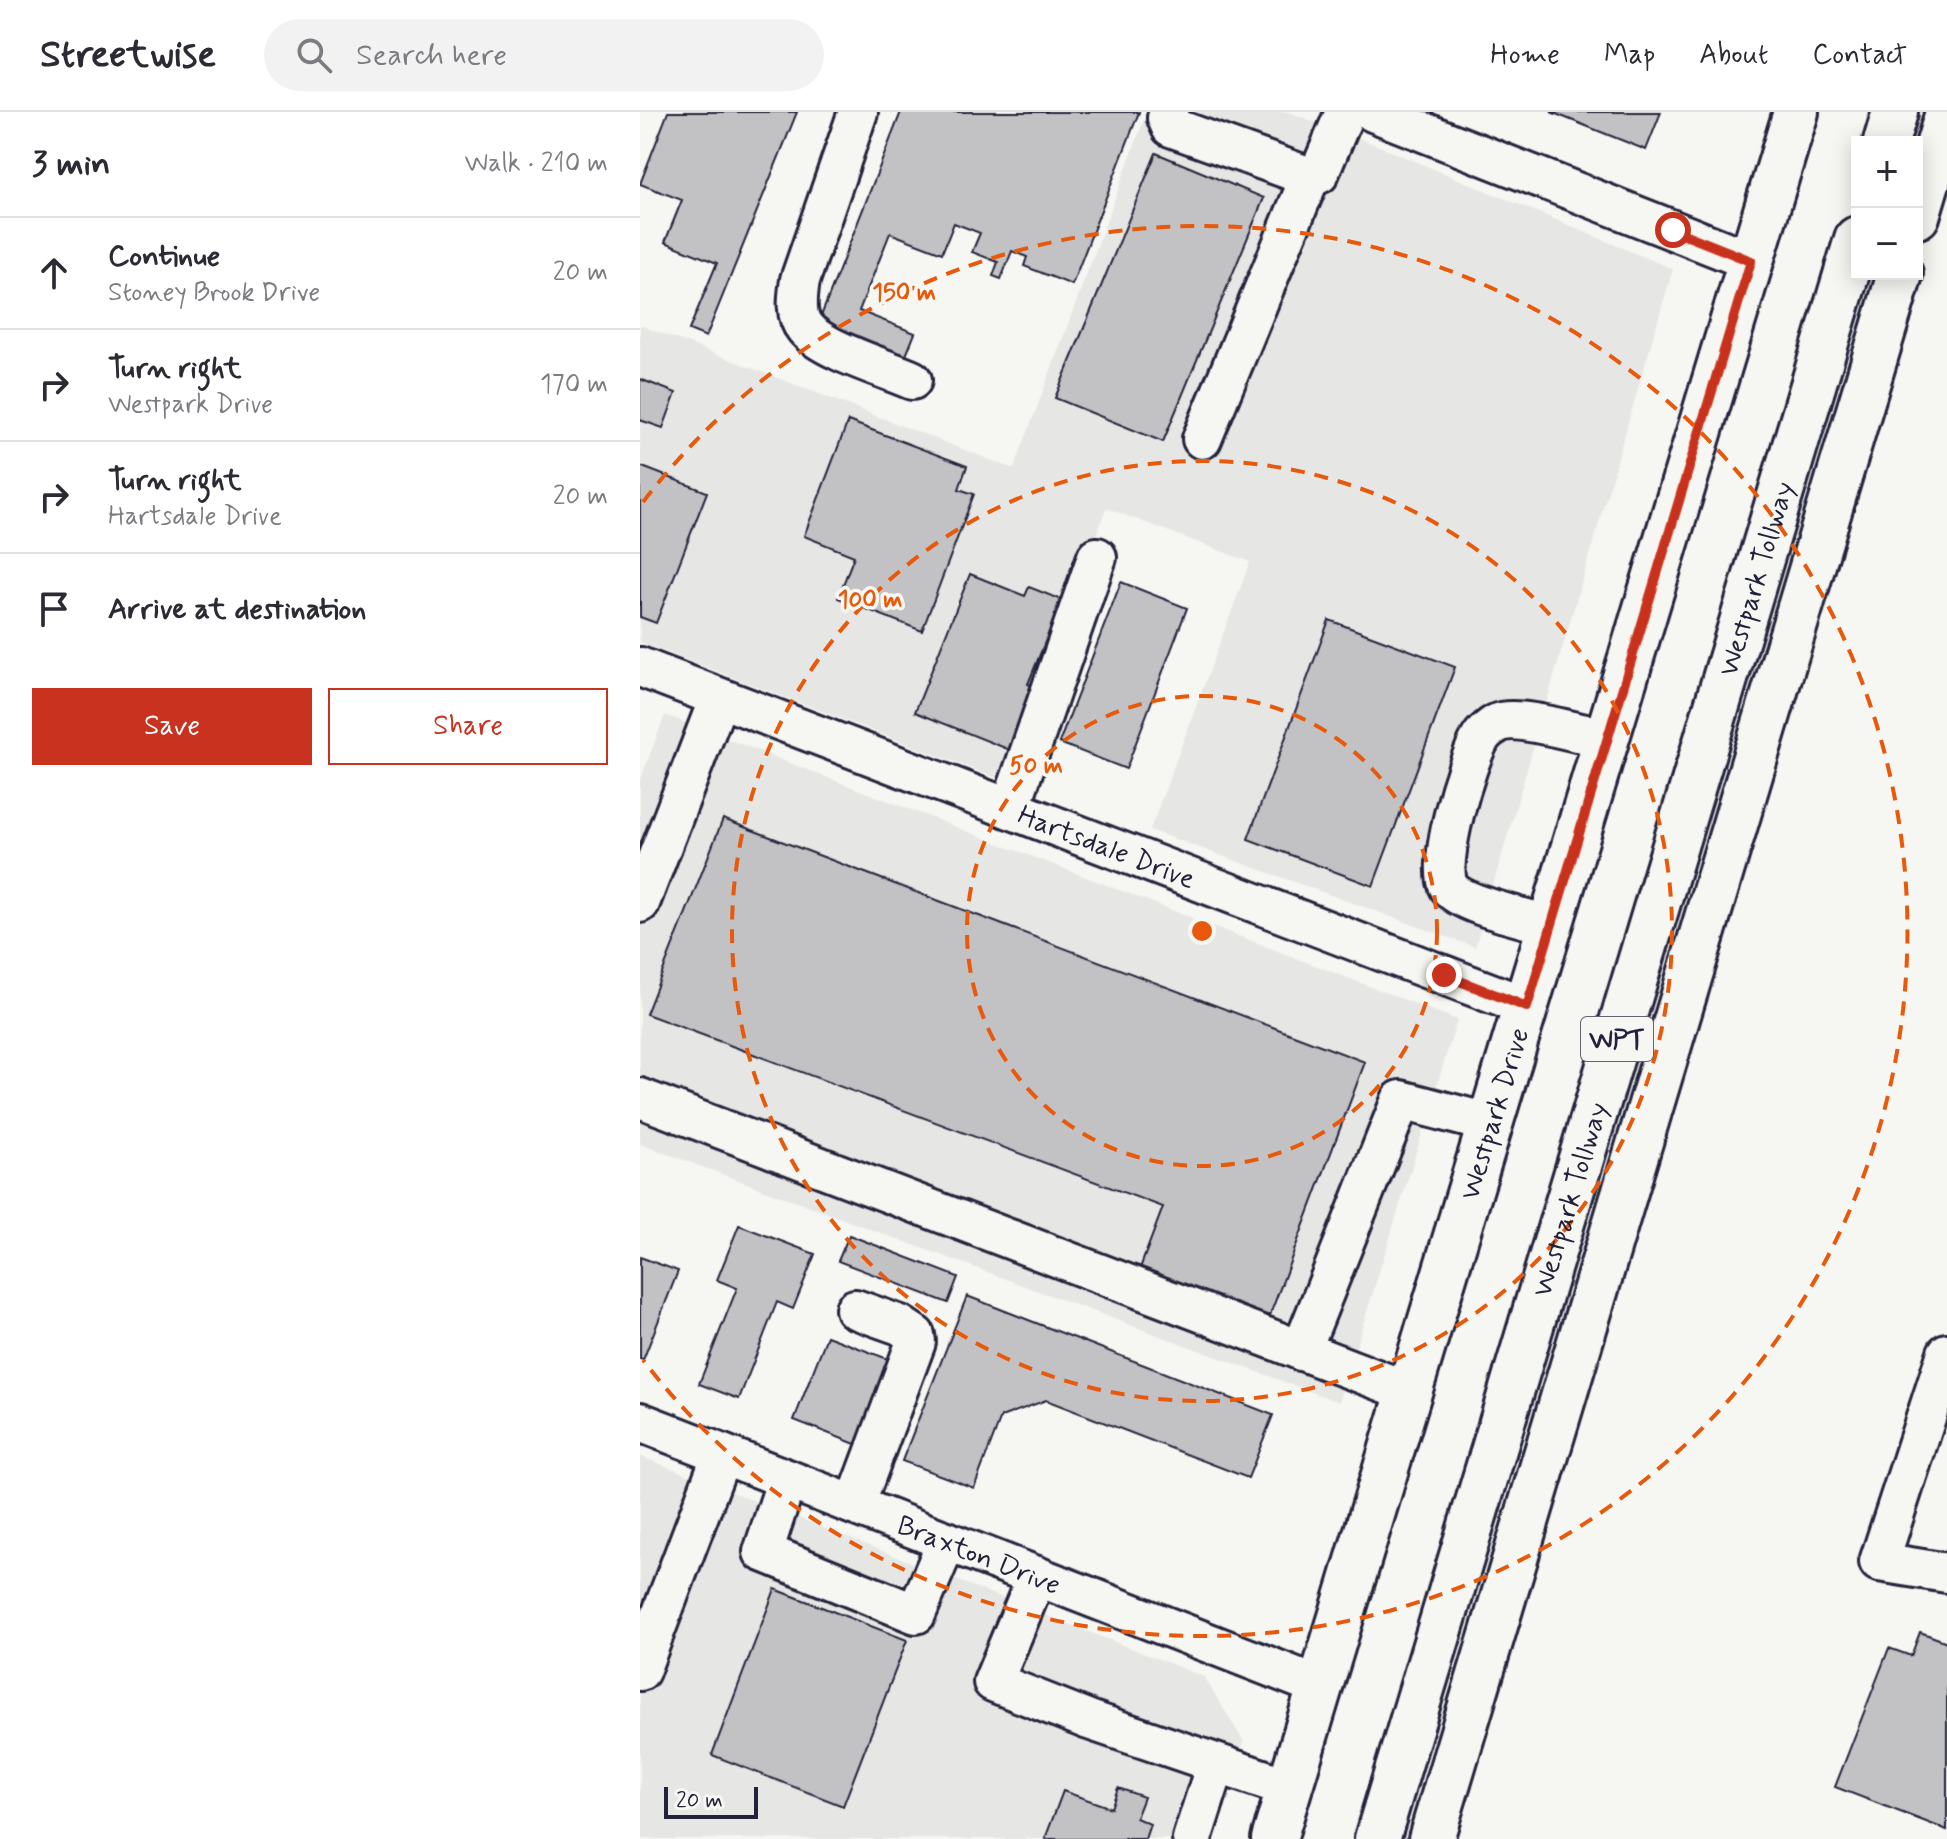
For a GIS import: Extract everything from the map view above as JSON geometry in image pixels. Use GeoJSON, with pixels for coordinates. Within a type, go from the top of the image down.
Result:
{"type":"FeatureCollection","features":[{"type":"Feature","properties":{"kind":"main road","name":"Westpark Drive"},"geometry":{"type":"LineString","coordinates":[[1274,1839],[1796,112]]}},
{"type":"Feature","properties":{"kind":"main road"},"geometry":{"type":"LineString","coordinates":[[1888,136],[1895,112]]}},
{"type":"Feature","properties":{"kind":"main road"},"geometry":{"type":"LineString","coordinates":[[1919,208],[1947,116]]}},
{"type":"Feature","properties":{"kind":"main road","name":"Westpark Tollway"},"geometry":{"type":"LineString","coordinates":[[1377,1839],[1851,259]]}},
{"type":"Feature","properties":{"kind":"main road","name":"Westpark Tollway"},"geometry":{"type":"LineString","coordinates":[[1431,1839],[1898,280]]}},
{"type":"Feature","properties":{"kind":"street"},"geometry":{"type":"LineString","coordinates":[[858,112],[800,280],[797,305],[804,327],[822,341],[912,380]]}},
{"type":"Feature","properties":{"kind":"street"},"geometry":{"type":"LineString","coordinates":[[1169,112],[1167,118],[1171,127],[1310,177],[1319,174],[1345,112]]}},
{"type":"Feature","properties":{"kind":"street"},"geometry":{"type":"LineString","coordinates":[[1373,112],[1751,261]]}},
{"type":"Feature","properties":{"kind":"street"},"geometry":{"type":"LineString","coordinates":[[1202,439],[1310,177]]}},
{"type":"Feature","properties":{"kind":"street"},"geometry":{"type":"LineString","coordinates":[[1010,809],[1097,557]]}},
{"type":"Feature","properties":{"kind":"street","name":"Hartsdale Drive"},"geometry":{"type":"LineString","coordinates":[[640,667],[1527,1007]]}},
{"type":"Feature","properties":{"kind":"street"},"geometry":{"type":"LineString","coordinates":[[640,903],[719,698]]}},
{"type":"Feature","properties":{"kind":"street"},"geometry":{"type":"LineString","coordinates":[[1552,926],[1465,898],[1450,887],[1444,868],[1447,847],[1472,757],[1481,736],[1500,721],[1521,722],[1607,739]]}},
{"type":"Feature","properties":{"kind":"street"},"geometry":{"type":"LineString","coordinates":[[640,1098],[1410,1392]]}},
{"type":"Feature","properties":{"kind":"street"},"geometry":{"type":"LineString","coordinates":[[1301,1351],[1401,1100],[1492,1124]]}},
{"type":"Feature","properties":{"kind":"street"},"geometry":{"type":"LineString","coordinates":[[855,1309],[900,1325],[915,1335],[916,1342],[855,1505]]}},
{"type":"Feature","properties":{"kind":"street"},"geometry":{"type":"LineString","coordinates":[[1947,1353],[1879,1562],[1947,1573]]}},
{"type":"Feature","properties":{"kind":"street","name":"Braxton Drive"},"geometry":{"type":"LineString","coordinates":[[640,1422],[1319,1686]]}},
{"type":"Feature","properties":{"kind":"street"},"geometry":{"type":"LineString","coordinates":[[640,1671],[722,1454]]}},
{"type":"Feature","properties":{"kind":"street"},"geometry":{"type":"LineString","coordinates":[[787,1479],[763,1552],[916,1614],[947,1541]]}},
{"type":"Feature","properties":{"kind":"street"},"geometry":{"type":"LineString","coordinates":[[1037,1576],[993,1682],[1289,1788]]}},
{"type":"Feature","properties":{"kind":"street"},"geometry":{"type":"LineString","coordinates":[[1192,1839],[1216,1764]]}},
{"type":"Feature","properties":{"kind":"shaded area"},"geometry":{"type":"Polygon","coordinates":[[[1147,112],[1288,112],[1374,144],[1673,269],[1475,947],[1150,830],[1250,562],[1106,508],[1007,782],[640,642],[640,325],[1014,469],[1147,112]]]}},
{"type":"Feature","properties":{"kind":"shaded area"},"geometry":{"type":"Polygon","coordinates":[[[665,715],[1457,1020],[1339,1402],[640,1144],[640,781],[665,715]]]}},
{"type":"Feature","properties":{"kind":"shaded area"},"geometry":{"type":"Polygon","coordinates":[[[640,1456],[1204,1677],[1244,1742],[1212,1839],[640,1839],[640,1456]]]}},
{"type":"Feature","properties":{"kind":"building"},"geometry":{"type":"Polygon","coordinates":[[[668,112],[797,112],[706,337],[689,330],[717,263],[665,242],[682,200],[640,184],[668,112]]]}},
{"type":"Feature","properties":{"kind":"building"},"geometry":{"type":"Polygon","coordinates":[[[901,112],[1139,112],[1072,285],[1024,266],[1027,257],[1012,251],[1001,279],[993,276],[998,262],[972,252],[980,233],[954,223],[942,253],[890,233],[859,311],[915,333],[905,358],[818,324],[901,112]]]}},
{"type":"Feature","properties":{"kind":"building"},"geometry":{"type":"Polygon","coordinates":[[[1551,112],[1661,112],[1646,150],[1551,112]]]}},
{"type":"Feature","properties":{"kind":"building"},"geometry":{"type":"Polygon","coordinates":[[[1156,153],[1264,198],[1163,442],[1055,398],[1156,153]]]}},
{"type":"Feature","properties":{"kind":"building"},"geometry":{"type":"Polygon","coordinates":[[[640,379],[676,393],[663,428],[640,420],[640,379]]]}},
{"type":"Feature","properties":{"kind":"building"},"geometry":{"type":"Polygon","coordinates":[[[848,421],[967,466],[959,489],[974,494],[922,631],[838,598],[854,556],[804,536],[848,421]]]}},
{"type":"Feature","properties":{"kind":"building"},"geometry":{"type":"Polygon","coordinates":[[[640,466],[707,492],[656,623],[640,617],[640,466]]]}},
{"type":"Feature","properties":{"kind":"building"},"geometry":{"type":"Polygon","coordinates":[[[970,574],[1025,596],[1029,587],[1062,600],[1028,684],[1035,687],[1010,750],[915,712],[970,574]]]}},
{"type":"Feature","properties":{"kind":"building"},"geometry":{"type":"Polygon","coordinates":[[[1121,582],[1187,608],[1126,769],[1059,743],[1121,582]]]}},
{"type":"Feature","properties":{"kind":"building"},"geometry":{"type":"Polygon","coordinates":[[[1329,620],[1455,667],[1373,886],[1248,839],[1329,620]]]}},
{"type":"Feature","properties":{"kind":"building"},"geometry":{"type":"Polygon","coordinates":[[[723,819],[1365,1062],[1267,1323],[1139,1271],[1163,1207],[646,1014],[723,819]]]}},
{"type":"Feature","properties":{"kind":"building"},"geometry":{"type":"Polygon","coordinates":[[[739,1225],[815,1254],[793,1309],[777,1302],[739,1399],[699,1384],[737,1288],[717,1280],[739,1225]]]}},
{"type":"Feature","properties":{"kind":"building"},"geometry":{"type":"Polygon","coordinates":[[[849,1235],[958,1277],[948,1303],[838,1261],[849,1235]]]}},
{"type":"Feature","properties":{"kind":"building"},"geometry":{"type":"Polygon","coordinates":[[[640,1257],[678,1271],[643,1360],[640,1359],[640,1257]]]}},
{"type":"Feature","properties":{"kind":"building"},"geometry":{"type":"Polygon","coordinates":[[[967,1296],[1273,1415],[1248,1478],[1046,1400],[1001,1417],[974,1488],[902,1461],[967,1296]]]}},
{"type":"Feature","properties":{"kind":"building"},"geometry":{"type":"Polygon","coordinates":[[[827,1336],[896,1362],[863,1447],[794,1420],[827,1336]]]}},
{"type":"Feature","properties":{"kind":"building"},"geometry":{"type":"Polygon","coordinates":[[[775,1589],[907,1640],[843,1806],[712,1755],[775,1589]]]}},
{"type":"Feature","properties":{"kind":"building"},"geometry":{"type":"Polygon","coordinates":[[[1920,1632],[1947,1642],[1947,1830],[1835,1787],[1889,1648],[1911,1656],[1920,1632]]]}},
{"type":"Feature","properties":{"kind":"building"},"geometry":{"type":"Polygon","coordinates":[[[1118,1788],[1144,1797],[1136,1818],[1150,1824],[1145,1839],[1045,1839],[1063,1791],[1111,1808],[1118,1788]]]}},
{"type":"Feature","properties":{"kind":"route"},"geometry":{"type":"LineString","coordinates":[[1444,975],[1527,1007],[1751,261],[1673,230]]}}]}
